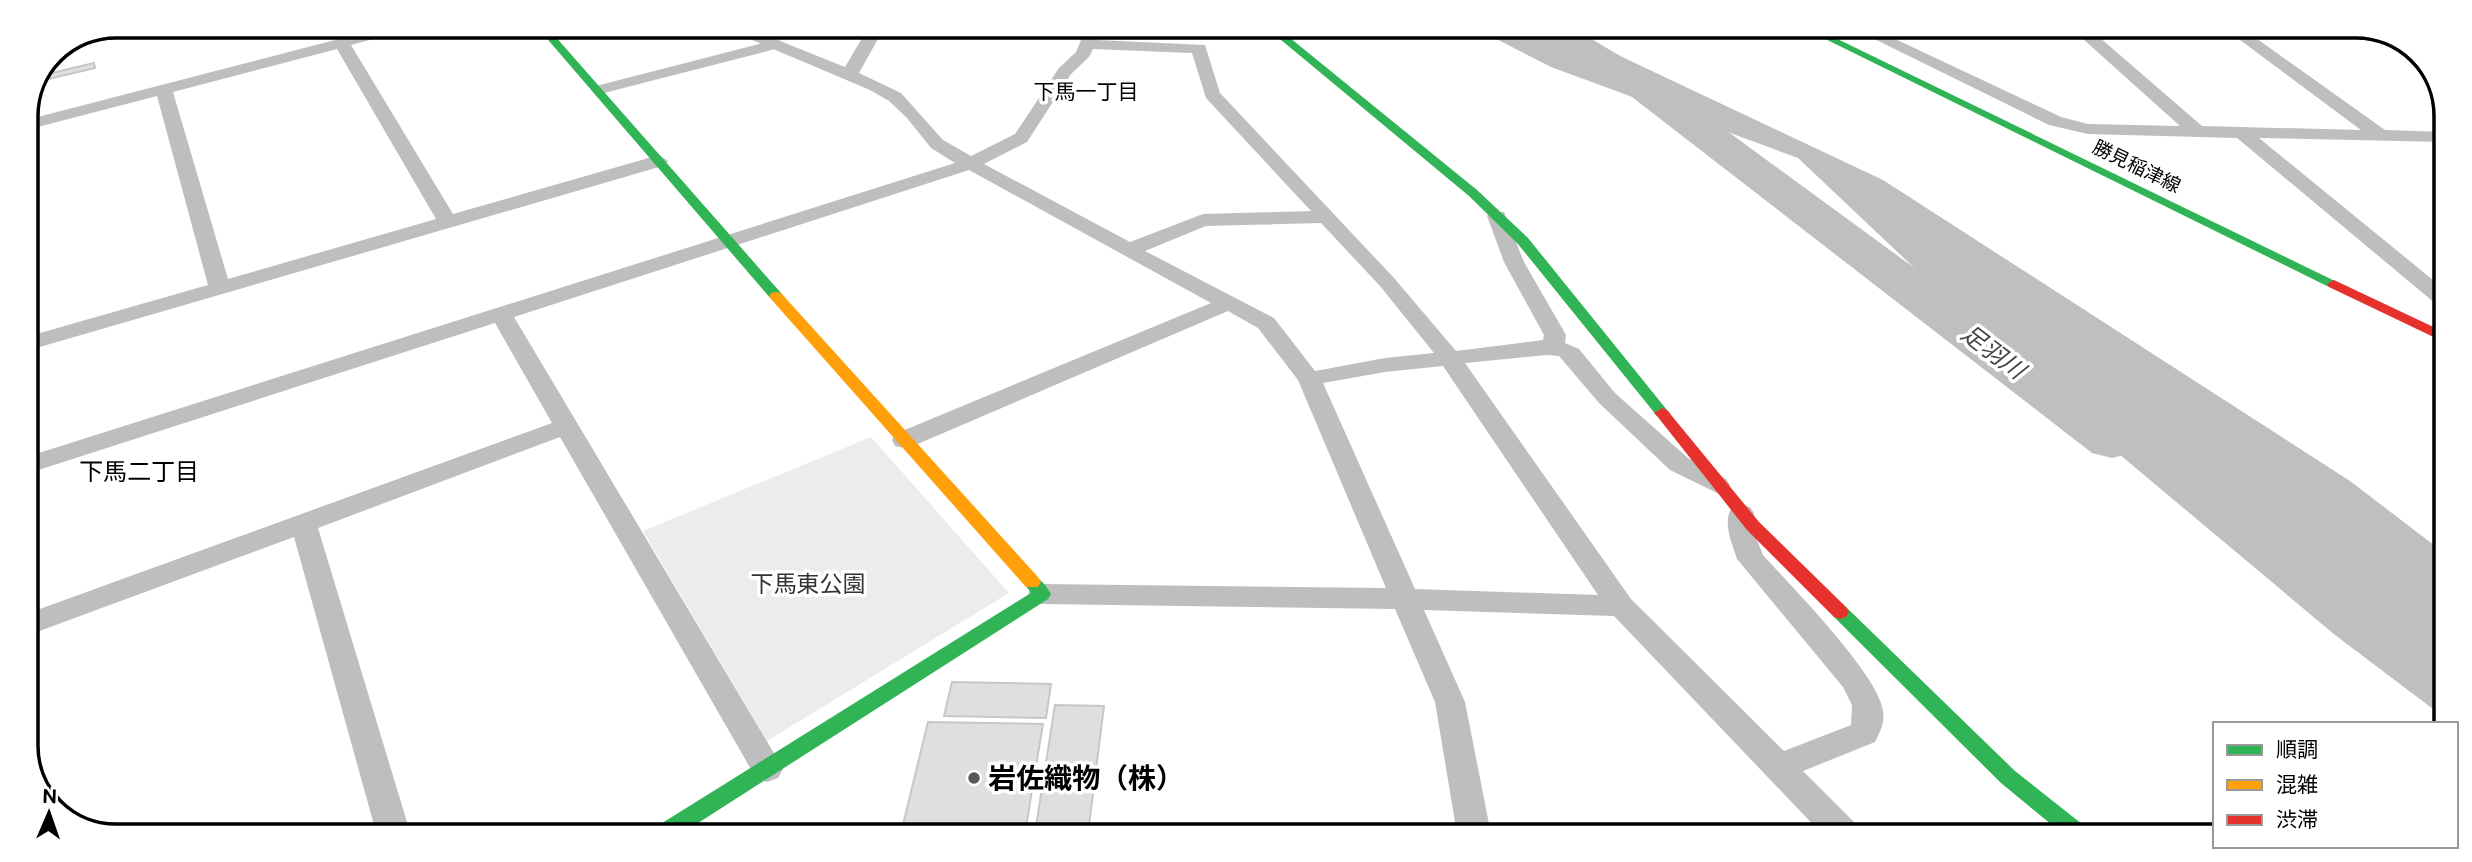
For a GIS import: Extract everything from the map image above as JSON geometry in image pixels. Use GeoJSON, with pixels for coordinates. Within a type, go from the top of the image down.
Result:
{"type":"FeatureCollection","features":[{"type":"Feature","properties":{"kind":"street"},"geometry":{"type":"LineString","coordinates":[[38,122],[361,38]]}},
{"type":"Feature","properties":{"kind":"street"},"geometry":{"type":"LineString","coordinates":[[552,38],[727,241],[1042,594]]}},
{"type":"Feature","properties":{"kind":"street"},"geometry":{"type":"LineString","coordinates":[[763,38],[895,97],[937,144],[1266,323],[1309,379],[1450,702],[1472,824]]}},
{"type":"Feature","properties":{"kind":"street"},"geometry":{"type":"LineString","coordinates":[[849,75],[870,38]]}},
{"type":"Feature","properties":{"kind":"street"},"geometry":{"type":"LineString","coordinates":[[39,462],[970,164],[1021,138],[1065,71],[1083,54],[1090,38]]}},
{"type":"Feature","properties":{"kind":"street"},"geometry":{"type":"LineString","coordinates":[[1109,38],[1199,48],[1212,94],[1387,282],[1449,357],[1622,606],[1834,824]]}},
{"type":"Feature","properties":{"kind":"street"},"geometry":{"type":"LineString","coordinates":[[1285,38],[1326,69],[1523,241],[1741,513],[2008,777],[2066,824]]}},
{"type":"Feature","properties":{"kind":"street","name":"勝見稲津線"},"geometry":{"type":"LineString","coordinates":[[1828,38],[2433,332]]}},
{"type":"Feature","properties":{"kind":"street"},"geometry":{"type":"LineString","coordinates":[[1881,38],[2055,121],[2088,129],[2433,136]]}},
{"type":"Feature","properties":{"kind":"street"},"geometry":{"type":"LineString","coordinates":[[2090,38],[2199,133]]}},
{"type":"Feature","properties":{"kind":"street"},"geometry":{"type":"LineString","coordinates":[[2246,38],[2381,136]]}},
{"type":"Feature","properties":{"kind":"street"},"geometry":{"type":"LineString","coordinates":[[342,43],[448,222]]}},
{"type":"Feature","properties":{"kind":"street"},"geometry":{"type":"LineString","coordinates":[[164,89],[220,288]]}},
{"type":"Feature","properties":{"kind":"street"},"geometry":{"type":"LineString","coordinates":[[2243,134],[2433,290]]}},
{"type":"Feature","properties":{"kind":"street"},"geometry":{"type":"LineString","coordinates":[[38,340],[659,161]]}},
{"type":"Feature","properties":{"kind":"street"},"geometry":{"type":"LineString","coordinates":[[1497,216],[1514,261],[1555,335],[1554,343],[1547,348]]}},
{"type":"Feature","properties":{"kind":"street"},"geometry":{"type":"LineString","coordinates":[[1129,250],[1203,220],[1326,217]]}},
{"type":"Feature","properties":{"kind":"street"},"geometry":{"type":"LineString","coordinates":[[904,440],[1229,303]]}},
{"type":"Feature","properties":{"kind":"street"},"geometry":{"type":"LineString","coordinates":[[501,314],[767,769]]}},
{"type":"Feature","properties":{"kind":"street"},"geometry":{"type":"LineString","coordinates":[[1309,379],[1449,357],[1547,348],[1565,350],[1607,398],[1679,464],[1720,487]]}},
{"type":"Feature","properties":{"kind":"street"},"geometry":{"type":"LineString","coordinates":[[39,620],[567,426]]}},
{"type":"Feature","properties":{"kind":"street"},"geometry":{"type":"LineString","coordinates":[[1741,513],[1742,535],[1751,559],[1854,679],[1867,701],[1871,719],[1864,733],[1780,767]]}},
{"type":"Feature","properties":{"kind":"street"},"geometry":{"type":"LineString","coordinates":[[303,523],[391,824]]}},
{"type":"Feature","properties":{"kind":"street"},"geometry":{"type":"LineString","coordinates":[[680,824],[1042,594],[1405,599],[1622,606]]}},
{"type":"Feature","properties":{"kind":"lane"},"geometry":{"type":"LineString","coordinates":[[598,90],[777,44]]}},
{"type":"Feature","properties":{"kind":"green space","name":"下馬東公園"},"geometry":{"type":"Polygon","coordinates":[[[871,437],[1009,593],[767,741],[643,531],[871,437]]]}},
{"type":"Feature","properties":{"kind":"shaded area"},"geometry":{"type":"Polygon","coordinates":[[[1495,38],[1582,38],[1883,180],[2350,481],[2434,545],[2434,710],[2335,635],[2051,397],[1798,158],[1551,67],[1495,38]]]}},
{"type":"Feature","properties":{"kind":"building"},"geometry":{"type":"Polygon","coordinates":[[[94,63],[95,68],[49,79],[52,73],[94,63]]]}},
{"type":"Feature","properties":{"kind":"building"},"geometry":{"type":"Polygon","coordinates":[[[952,682],[1051,684],[1046,718],[944,716],[952,682]]]}},
{"type":"Feature","properties":{"kind":"building"},"geometry":{"type":"Polygon","coordinates":[[[1055,705],[1104,706],[1089,824],[1036,824],[1055,705]]]}},
{"type":"Feature","properties":{"kind":"building","name":"岩佐織物（株）"},"geometry":{"type":"Polygon","coordinates":[[[928,722],[1043,724],[1026,824],[903,824],[928,722]]]}},
{"type":"Feature","properties":{"kind":"waterway","name":"足羽川"},"geometry":{"type":"LineString","coordinates":[[1564,38],[1632,79],[2112,440]]}},
{"type":"Feature","properties":{"kind":"traffic: fast"},"geometry":{"type":"LineString","coordinates":[[552,38],[776,296]]}},
{"type":"Feature","properties":{"kind":"traffic: fast"},"geometry":{"type":"LineString","coordinates":[[1284,38],[1473,193],[1523,241],[1662,413]]}},
{"type":"Feature","properties":{"kind":"traffic: fast"},"geometry":{"type":"LineString","coordinates":[[1828,38],[2334,284]]}},
{"type":"Feature","properties":{"kind":"traffic: fast"},"geometry":{"type":"LineString","coordinates":[[680,824],[1042,594],[1032,582]]}},
{"type":"Feature","properties":{"kind":"traffic: fast"},"geometry":{"type":"LineString","coordinates":[[1840,612],[2008,777],[2066,824]]}},
{"type":"Feature","properties":{"kind":"traffic: slow"},"geometry":{"type":"LineString","coordinates":[[776,296],[1032,582]]}},
{"type":"Feature","properties":{"kind":"traffic: jam"},"geometry":{"type":"LineString","coordinates":[[2334,284],[2433,333]]}},
{"type":"Feature","properties":{"kind":"traffic: jam"},"geometry":{"type":"LineString","coordinates":[[1662,413],[1753,526],[1840,612]]}},
{"type":"Feature","properties":{"kind":"place","name":"岩佐織物（株）"},"geometry":{"type":"Point","coordinates":[974,778]}},
{"type":"Feature","properties":{"kind":"district","name":"下馬一丁目"},"geometry":{"type":"Point","coordinates":[1086,92]}},
{"type":"Feature","properties":{"kind":"district","name":"下馬二丁目"},"geometry":{"type":"Point","coordinates":[139,472]}}]}
